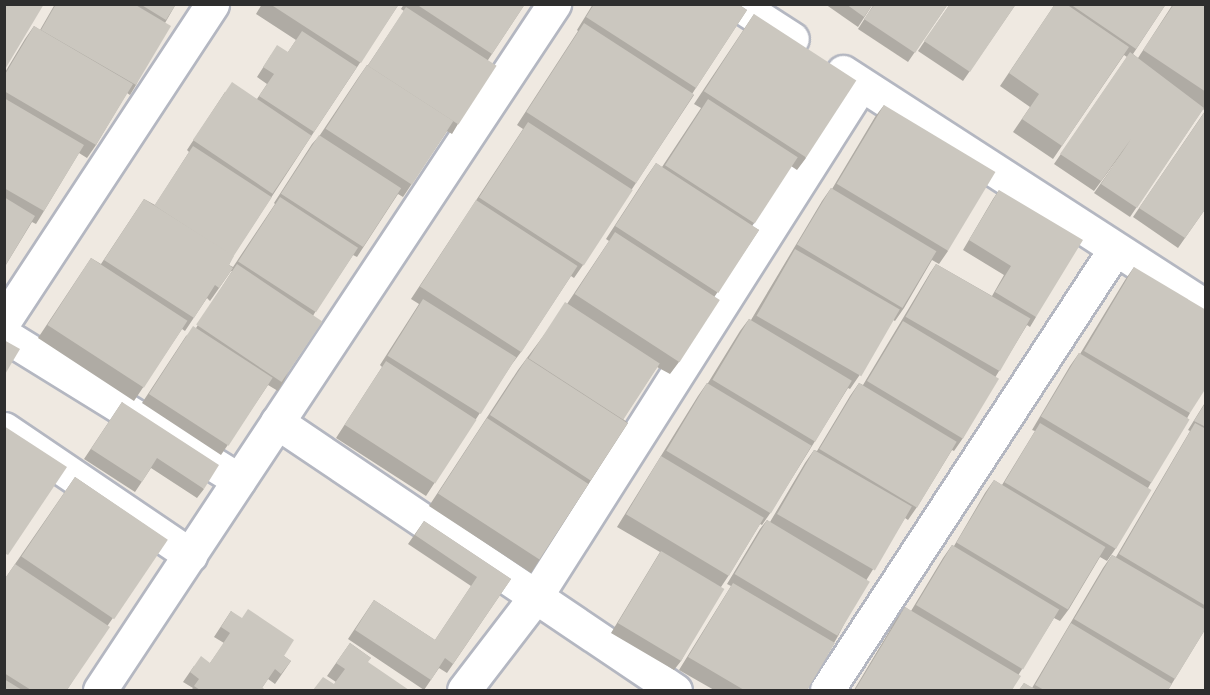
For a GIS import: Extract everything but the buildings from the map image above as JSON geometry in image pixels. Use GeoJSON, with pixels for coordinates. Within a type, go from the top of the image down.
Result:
{"type":"FeatureCollection","features":[{"type":"Feature","properties":{"kind":"street"},"geometry":{"type":"LineString","coordinates":[[4,321],[212,4]]}},
{"type":"Feature","properties":{"kind":"street"},"geometry":{"type":"LineString","coordinates":[[100,690],[554,4]]}},
{"type":"Feature","properties":{"kind":"street"},"geometry":{"type":"LineString","coordinates":[[738,4],[1206,307]]}},
{"type":"Feature","properties":{"kind":"street"},"geometry":{"type":"LineString","coordinates":[[464,690],[536,596],[861,84]]}},
{"type":"Feature","properties":{"kind":"street"},"geometry":{"type":"LineString","coordinates":[[827,690],[1115,249]]}},
{"type":"Feature","properties":{"kind":"street"},"geometry":{"type":"LineString","coordinates":[[4,335],[239,480]]}},
{"type":"Feature","properties":{"kind":"street"},"geometry":{"type":"LineString","coordinates":[[277,422],[675,690]]}},
{"type":"Feature","properties":{"kind":"street"},"geometry":{"type":"LineString","coordinates":[[4,429],[190,555]]}}]}
